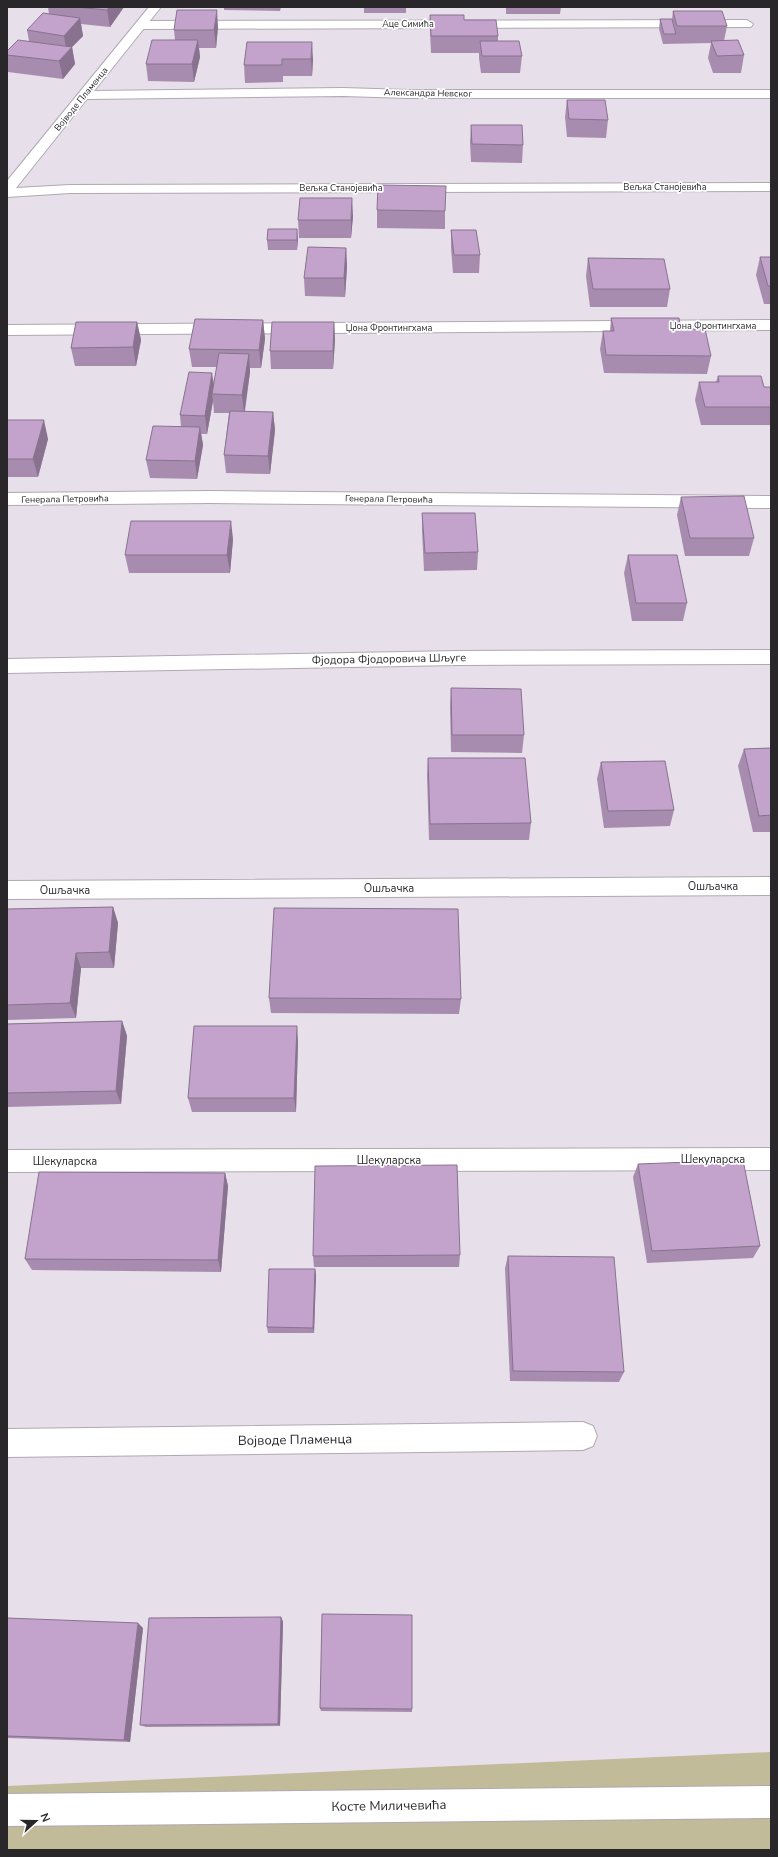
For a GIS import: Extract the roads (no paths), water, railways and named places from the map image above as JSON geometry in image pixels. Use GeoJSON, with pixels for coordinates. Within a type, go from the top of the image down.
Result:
{"type":"FeatureCollection","features":[{"type":"Feature","properties":{"kind":"street","name":"Војводе Пламенца"},"geometry":{"type":"LineString","coordinates":[[7,192],[154,7]]}},
{"type":"Feature","properties":{"kind":"street","name":"Аце Симића"},"geometry":{"type":"LineString","coordinates":[[141,25],[747,24]]}},
{"type":"Feature","properties":{"kind":"street","name":"Александра Невског"},"geometry":{"type":"LineString","coordinates":[[86,94],[343,92],[408,94],[771,94]]}},
{"type":"Feature","properties":{"kind":"street","name":"Вељка Станојевића"},"geometry":{"type":"LineString","coordinates":[[7,192],[70,189],[771,187]]}},
{"type":"Feature","properties":{"kind":"street","name":"Џона Фронтингхама"},"geometry":{"type":"LineString","coordinates":[[7,330],[771,326]]}},
{"type":"Feature","properties":{"kind":"street","name":"Генерала Петровића"},"geometry":{"type":"LineString","coordinates":[[7,499],[209,497],[771,502]]}},
{"type":"Feature","properties":{"kind":"street","name":"Фјодора Фјодоровича Шљуге"},"geometry":{"type":"LineString","coordinates":[[7,666],[459,658],[771,657]]}},
{"type":"Feature","properties":{"kind":"street","name":"Ошљачка"},"geometry":{"type":"LineString","coordinates":[[7,890],[771,886]]}},
{"type":"Feature","properties":{"kind":"street","name":"Шекуларска"},"geometry":{"type":"LineString","coordinates":[[7,1161],[771,1159]]}},
{"type":"Feature","properties":{"kind":"street","name":"Војводе Пламенца"},"geometry":{"type":"LineString","coordinates":[[7,1443],[583,1436]]}},
{"type":"Feature","properties":{"kind":"street","name":"Косте Миличевића"},"geometry":{"type":"LineString","coordinates":[[7,1810],[771,1802]]}}]}
